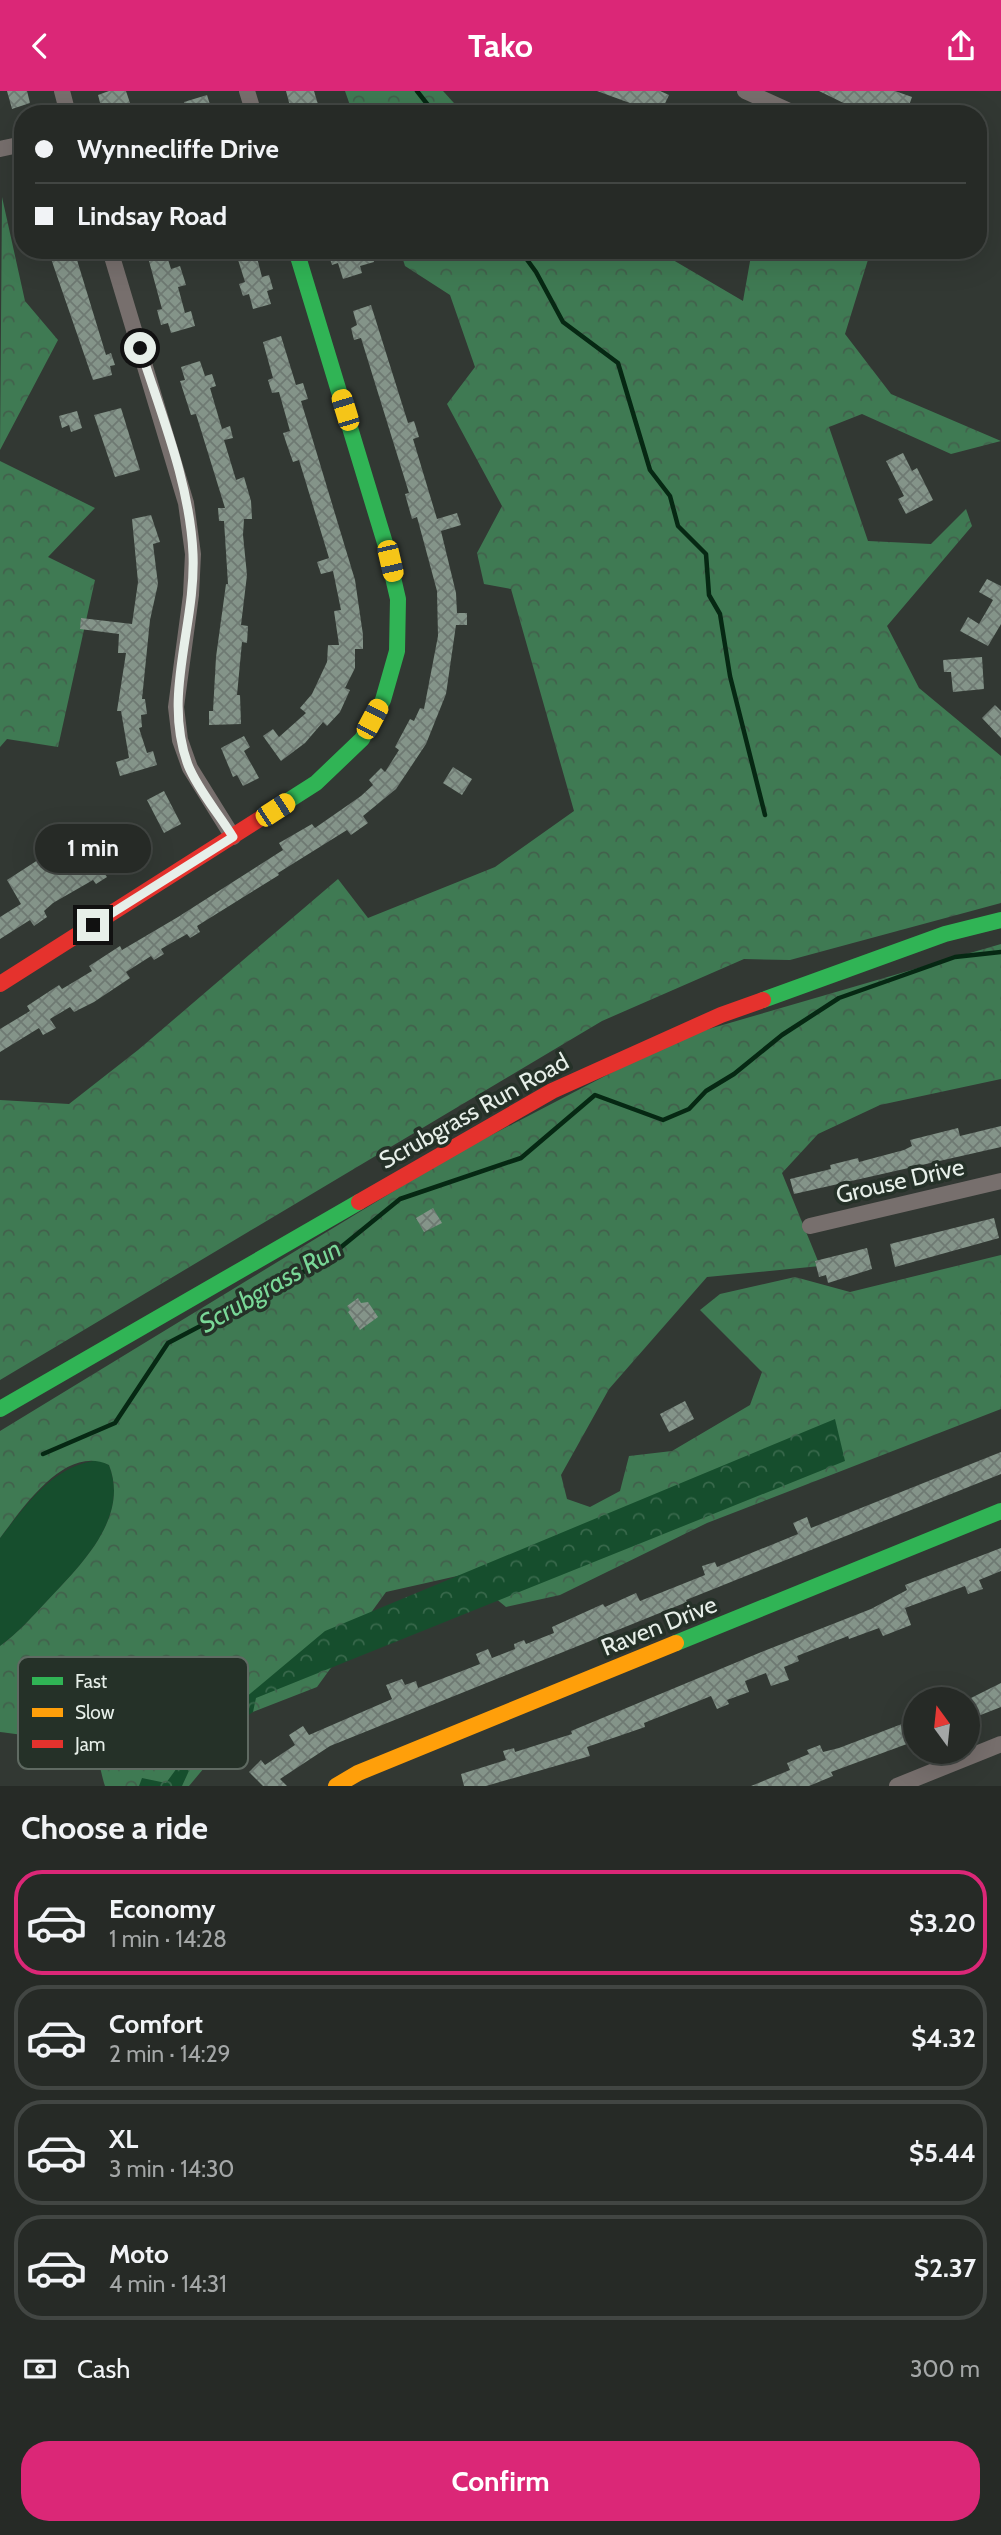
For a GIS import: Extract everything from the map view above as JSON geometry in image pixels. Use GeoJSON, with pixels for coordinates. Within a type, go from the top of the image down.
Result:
{"type":"FeatureCollection","features":[{"type":"Feature","properties":{"kind":"street"},"geometry":{"type":"LineString","coordinates":[[744,91],[776,105]]}},
{"type":"Feature","properties":{"kind":"street"},"geometry":{"type":"LineString","coordinates":[[113,259],[186,503],[193,554],[191,595],[176,707],[180,740],[190,768],[233,837]]}},
{"type":"Feature","properties":{"kind":"street"},"geometry":{"type":"LineString","coordinates":[[0,984],[316,783],[362,739],[383,700],[397,651],[398,599],[385,543],[299,259]]}},
{"type":"Feature","properties":{"kind":"street","name":"Scrubgrass Run Road"},"geometry":{"type":"LineString","coordinates":[[0,1409],[552,1091],[720,1014],[945,934],[1001,920]]}},
{"type":"Feature","properties":{"kind":"street","name":"Grouse Drive"},"geometry":{"type":"LineString","coordinates":[[810,1226],[1001,1181]]}},
{"type":"Feature","properties":{"kind":"street","name":"Raven Drive"},"geometry":{"type":"LineString","coordinates":[[336,1786],[358,1773],[1001,1511]]}},
{"type":"Feature","properties":{"kind":"street"},"geometry":{"type":"LineString","coordinates":[[897,1786],[1001,1744]]}},
{"type":"Feature","properties":{"kind":"green space"},"geometry":{"type":"Polygon","coordinates":[[[345,91],[443,91],[456,105],[350,105],[345,91]]]}},
{"type":"Feature","properties":{"kind":"green space"},"geometry":{"type":"Polygon","coordinates":[[[2,197],[25,301],[58,340],[0,450],[2,197]]]}},
{"type":"Feature","properties":{"kind":"green space"},"geometry":{"type":"Polygon","coordinates":[[[403,259],[671,259],[743,301],[750,259],[868,259],[845,334],[891,394],[1001,441],[951,454],[862,414],[829,427],[868,541],[931,544],[966,509],[972,526],[887,626],[919,688],[1001,756],[1001,903],[790,960],[744,959],[602,1021],[0,1380],[0,1100],[69,1104],[138,1050],[338,879],[368,918],[495,867],[574,811],[511,589],[484,584],[477,553],[502,506],[447,404],[475,367],[450,295],[405,266],[403,259]]]}},
{"type":"Feature","properties":{"kind":"green space"},"geometry":{"type":"Polygon","coordinates":[[[0,461],[95,508],[48,557],[95,580],[58,747],[7,739],[0,747],[0,461]]]}},
{"type":"Feature","properties":{"kind":"green space"},"geometry":{"type":"Polygon","coordinates":[[[1001,944],[1001,1079],[880,1105],[818,1134],[782,1173],[820,1266],[707,1277],[609,1389],[561,1475],[567,1499],[590,1507],[620,1491],[629,1456],[672,1451],[750,1405],[762,1372],[700,1310],[720,1294],[795,1277],[850,1292],[1001,1255],[1001,1409],[707,1523],[560,1595],[506,1607],[466,1574],[386,1592],[317,1687],[248,1715],[248,1657],[18,1657],[18,1735],[0,1732],[0,1646],[30,1619],[87,1557],[107,1522],[113,1504],[114,1485],[109,1465],[93,1461],[77,1463],[47,1482],[0,1538],[0,1431],[453,1155],[678,1038],[1001,944]]]}},
{"type":"Feature","properties":{"kind":"green space"},"geometry":{"type":"Polygon","coordinates":[[[835,1419],[845,1461],[256,1698],[253,1712],[248,1715],[248,1696],[325,1631],[835,1419]]]}},
{"type":"Feature","properties":{"kind":"green space"},"geometry":{"type":"Polygon","coordinates":[[[99,1460],[109,1465],[114,1485],[113,1504],[98,1540],[87,1557],[25,1625],[0,1646],[0,1538],[32,1499],[55,1478],[82,1464],[99,1460]]]}},
{"type":"Feature","properties":{"kind":"green space"},"geometry":{"type":"Polygon","coordinates":[[[100,1769],[203,1769],[189,1786],[105,1786],[100,1769]]]}},
{"type":"Feature","properties":{"kind":"green space"},"geometry":{"type":"Polygon","coordinates":[[[176,1769],[190,1769],[182,1786],[139,1786],[142,1778],[166,1783],[176,1769]]]}},
{"type":"Feature","properties":{"kind":"building"},"geometry":{"type":"Polygon","coordinates":[[[7,91],[27,91],[30,103],[14,105],[12,109],[7,91]]]}},
{"type":"Feature","properties":{"kind":"building"},"geometry":{"type":"Polygon","coordinates":[[[109,91],[126,91],[130,103],[101,105],[98,95],[109,91]]]}},
{"type":"Feature","properties":{"kind":"building"},"geometry":{"type":"Polygon","coordinates":[[[286,91],[314,91],[318,105],[290,105],[286,91]]]}},
{"type":"Feature","properties":{"kind":"building"},"geometry":{"type":"Polygon","coordinates":[[[597,91],[660,91],[669,95],[664,105],[635,105],[597,91]]]}},
{"type":"Feature","properties":{"kind":"building"},"geometry":{"type":"Polygon","coordinates":[[[819,91],[895,91],[912,97],[909,105],[848,105],[819,91]]]}},
{"type":"Feature","properties":{"kind":"building"},"geometry":{"type":"Polygon","coordinates":[[[207,95],[210,105],[185,105],[184,102],[207,95]]]}},
{"type":"Feature","properties":{"kind":"building"},"geometry":{"type":"Polygon","coordinates":[[[51,259],[77,259],[106,355],[111,353],[115,365],[110,366],[112,375],[93,380],[51,259]]]}},
{"type":"Feature","properties":{"kind":"building"},"geometry":{"type":"Polygon","coordinates":[[[148,259],[168,259],[171,269],[180,266],[186,285],[178,287],[185,313],[191,311],[195,326],[171,333],[168,323],[161,325],[157,310],[162,309],[148,259]]]}},
{"type":"Feature","properties":{"kind":"building"},"geometry":{"type":"Polygon","coordinates":[[[238,259],[257,259],[262,277],[269,275],[273,289],[267,291],[271,304],[253,309],[249,294],[243,296],[239,284],[245,282],[238,259]]]}},
{"type":"Feature","properties":{"kind":"building"},"geometry":{"type":"Polygon","coordinates":[[[330,259],[373,259],[374,262],[360,266],[362,273],[343,279],[338,263],[332,265],[330,259]]]}},
{"type":"Feature","properties":{"kind":"building"},"geometry":{"type":"Polygon","coordinates":[[[371,305],[408,423],[414,421],[419,437],[413,439],[437,519],[457,513],[461,525],[441,531],[456,593],[457,613],[467,613],[467,625],[456,625],[446,694],[426,744],[396,789],[363,816],[368,823],[351,835],[347,830],[278,873],[279,875],[197,926],[200,932],[190,938],[187,934],[161,949],[164,954],[154,960],[151,956],[126,972],[130,978],[94,1002],[74,1012],[70,1007],[50,1019],[56,1028],[43,1035],[39,1028],[0,1052],[0,1029],[30,1011],[27,1006],[59,985],[62,989],[92,971],[89,966],[120,946],[122,950],[178,917],[283,850],[279,843],[312,824],[315,828],[361,796],[373,785],[369,780],[381,768],[385,772],[399,750],[395,747],[410,719],[414,721],[420,708],[424,709],[438,636],[437,591],[417,517],[412,519],[405,494],[409,493],[361,338],[354,340],[351,328],[357,325],[353,311],[371,305]]]}},
{"type":"Feature","properties":{"kind":"building"},"geometry":{"type":"Polygon","coordinates":[[[281,336],[296,385],[303,383],[308,399],[301,401],[355,580],[363,649],[355,649],[355,668],[345,688],[350,690],[340,712],[327,726],[323,722],[305,743],[281,761],[263,736],[273,729],[279,737],[306,713],[300,708],[312,694],[327,662],[328,645],[339,645],[334,611],[341,610],[333,571],[321,574],[317,562],[329,558],[299,460],[293,462],[283,433],[290,431],[279,392],[272,393],[268,380],[273,378],[263,342],[281,336]]]}},
{"type":"Feature","properties":{"kind":"building"},"geometry":{"type":"Polygon","coordinates":[[[200,361],[205,376],[212,374],[216,386],[210,388],[222,429],[230,426],[233,438],[224,440],[236,480],[244,477],[251,501],[252,519],[244,519],[243,535],[247,575],[241,625],[248,626],[247,643],[242,642],[237,695],[240,695],[241,724],[209,725],[209,711],[213,711],[216,657],[228,584],[224,521],[219,521],[218,508],[225,508],[196,414],[191,415],[180,381],[185,380],[181,367],[200,361]]]}},
{"type":"Feature","properties":{"kind":"building"},"geometry":{"type":"Polygon","coordinates":[[[121,408],[140,470],[115,477],[94,415],[121,408]]]}},
{"type":"Feature","properties":{"kind":"building"},"geometry":{"type":"Polygon","coordinates":[[[77,411],[82,428],[71,432],[69,425],[62,428],[59,416],[77,411]]]}},
{"type":"Feature","properties":{"kind":"building"},"geometry":{"type":"Polygon","coordinates":[[[903,453],[912,471],[917,468],[933,500],[906,514],[898,499],[904,496],[886,461],[903,453]]]}},
{"type":"Feature","properties":{"kind":"building"},"geometry":{"type":"Polygon","coordinates":[[[151,515],[160,542],[153,544],[158,584],[150,620],[142,699],[145,699],[147,714],[141,715],[142,727],[139,728],[147,753],[153,751],[157,765],[120,776],[116,762],[129,758],[121,711],[117,711],[126,653],[118,653],[119,634],[80,629],[81,618],[132,624],[138,582],[132,519],[151,515]]]}},
{"type":"Feature","properties":{"kind":"building"},"geometry":{"type":"Polygon","coordinates":[[[987,579],[1001,586],[1001,624],[988,646],[960,631],[968,617],[979,624],[993,600],[979,592],[987,579]]]}},
{"type":"Feature","properties":{"kind":"building"},"geometry":{"type":"Polygon","coordinates":[[[982,657],[984,689],[953,692],[951,672],[944,672],[943,660],[982,657]]]}},
{"type":"Feature","properties":{"kind":"building"},"geometry":{"type":"Polygon","coordinates":[[[995,705],[1001,711],[1001,738],[982,718],[995,705]]]}},
{"type":"Feature","properties":{"kind":"building"},"geometry":{"type":"Polygon","coordinates":[[[244,736],[250,747],[244,751],[259,778],[243,786],[237,775],[233,777],[221,748],[244,736]]]}},
{"type":"Feature","properties":{"kind":"building"},"geometry":{"type":"Polygon","coordinates":[[[453,767],[472,779],[462,795],[443,783],[453,767]]]}},
{"type":"Feature","properties":{"kind":"building"},"geometry":{"type":"Polygon","coordinates":[[[164,791],[181,824],[164,833],[147,800],[164,791]]]}},
{"type":"Feature","properties":{"kind":"building"},"geometry":{"type":"Polygon","coordinates":[[[117,826],[124,837],[137,829],[147,846],[104,873],[107,877],[96,884],[93,880],[53,903],[44,911],[47,917],[34,926],[30,920],[0,939],[0,917],[21,904],[7,880],[55,849],[66,867],[110,840],[106,833],[117,826]]]}},
{"type":"Feature","properties":{"kind":"building"},"geometry":{"type":"Polygon","coordinates":[[[1001,1126],[1001,1147],[794,1194],[790,1179],[831,1169],[830,1165],[858,1158],[859,1162],[904,1150],[912,1146],[910,1140],[958,1128],[960,1136],[1001,1126]]]}},
{"type":"Feature","properties":{"kind":"building"},"geometry":{"type":"Polygon","coordinates":[[[433,1208],[442,1223],[424,1232],[416,1218],[433,1208]]]}},
{"type":"Feature","properties":{"kind":"building"},"geometry":{"type":"Polygon","coordinates":[[[994,1218],[999,1238],[895,1267],[890,1244],[994,1218]]]}},
{"type":"Feature","properties":{"kind":"building"},"geometry":{"type":"Polygon","coordinates":[[[867,1248],[872,1269],[828,1283],[826,1275],[819,1277],[815,1261],[867,1248]]]}},
{"type":"Feature","properties":{"kind":"building"},"geometry":{"type":"Polygon","coordinates":[[[358,1298],[361,1303],[368,1302],[378,1317],[360,1330],[347,1306],[358,1298]]]}},
{"type":"Feature","properties":{"kind":"building"},"geometry":{"type":"Polygon","coordinates":[[[685,1401],[694,1419],[669,1432],[660,1414],[685,1401]]]}},
{"type":"Feature","properties":{"kind":"building"},"geometry":{"type":"Polygon","coordinates":[[[1001,1452],[1001,1474],[330,1746],[280,1779],[287,1786],[263,1786],[249,1772],[261,1760],[265,1765],[295,1745],[289,1735],[303,1726],[309,1735],[392,1699],[386,1685],[402,1679],[405,1685],[416,1681],[418,1688],[480,1664],[476,1654],[488,1649],[492,1658],[515,1649],[514,1644],[524,1640],[526,1644],[554,1633],[552,1627],[603,1604],[605,1607],[636,1593],[640,1601],[705,1575],[702,1566],[715,1562],[717,1567],[798,1534],[793,1523],[807,1517],[811,1528],[1001,1452]]]}},
{"type":"Feature","properties":{"kind":"building"},"geometry":{"type":"Polygon","coordinates":[[[1001,1548],[1001,1571],[979,1580],[983,1589],[968,1594],[965,1586],[905,1608],[911,1625],[883,1636],[879,1628],[849,1639],[848,1636],[797,1656],[799,1661],[784,1667],[789,1680],[771,1686],[766,1673],[745,1681],[749,1692],[727,1700],[729,1704],[717,1709],[711,1696],[644,1723],[645,1727],[587,1747],[590,1756],[486,1786],[464,1786],[461,1774],[506,1760],[503,1751],[514,1748],[515,1752],[572,1734],[571,1731],[871,1609],[907,1590],[905,1585],[1001,1548]]]}},
{"type":"Feature","properties":{"kind":"building"},"geometry":{"type":"Polygon","coordinates":[[[1001,1683],[1001,1707],[980,1715],[980,1694],[1001,1683]]]}},
{"type":"Feature","properties":{"kind":"building"},"geometry":{"type":"Polygon","coordinates":[[[903,1724],[903,1745],[831,1772],[833,1776],[809,1786],[751,1786],[790,1770],[787,1763],[809,1754],[807,1750],[820,1745],[823,1752],[903,1724]]]}},
{"type":"Feature","properties":{"kind":"waterway"},"geometry":{"type":"LineString","coordinates":[[417,91],[428,105]]}},
{"type":"Feature","properties":{"kind":"waterway"},"geometry":{"type":"LineString","coordinates":[[527,259],[563,322],[618,363],[650,470],[670,496],[678,526],[706,554],[709,595],[720,614],[730,676],[765,815]]}},
{"type":"Feature","properties":{"kind":"waterway","name":"Scrubgrass Run"},"geometry":{"type":"LineString","coordinates":[[43,1454],[115,1423],[168,1343],[324,1261],[400,1199],[521,1158],[595,1095],[663,1120],[689,1109],[706,1091],[734,1074],[782,1035],[839,998],[955,957],[1001,952]]}},
{"type":"Feature","properties":{"kind":"traffic: fast"},"geometry":{"type":"LineString","coordinates":[[269,813],[316,783],[362,739],[383,700],[397,651],[398,599],[385,543],[299,259]]}},
{"type":"Feature","properties":{"kind":"traffic: fast"},"geometry":{"type":"LineString","coordinates":[[763,1000],[945,934],[1001,920]]}},
{"type":"Feature","properties":{"kind":"traffic: fast"},"geometry":{"type":"LineString","coordinates":[[0,1409],[359,1202]]}},
{"type":"Feature","properties":{"kind":"traffic: fast"},"geometry":{"type":"LineString","coordinates":[[676,1643],[1001,1511]]}},
{"type":"Feature","properties":{"kind":"traffic: slow"},"geometry":{"type":"LineString","coordinates":[[336,1786],[358,1773],[676,1643]]}},
{"type":"Feature","properties":{"kind":"traffic: jam"},"geometry":{"type":"LineString","coordinates":[[0,984],[269,813]]}},
{"type":"Feature","properties":{"kind":"traffic: jam"},"geometry":{"type":"LineString","coordinates":[[359,1202],[552,1091],[721,1015],[763,1000]]}},
{"type":"Feature","properties":{"kind":"route"},"geometry":{"type":"LineString","coordinates":[[93,925],[233,837],[190,768],[180,740],[176,707],[191,595],[193,554],[186,503],[140,348]]}}]}
